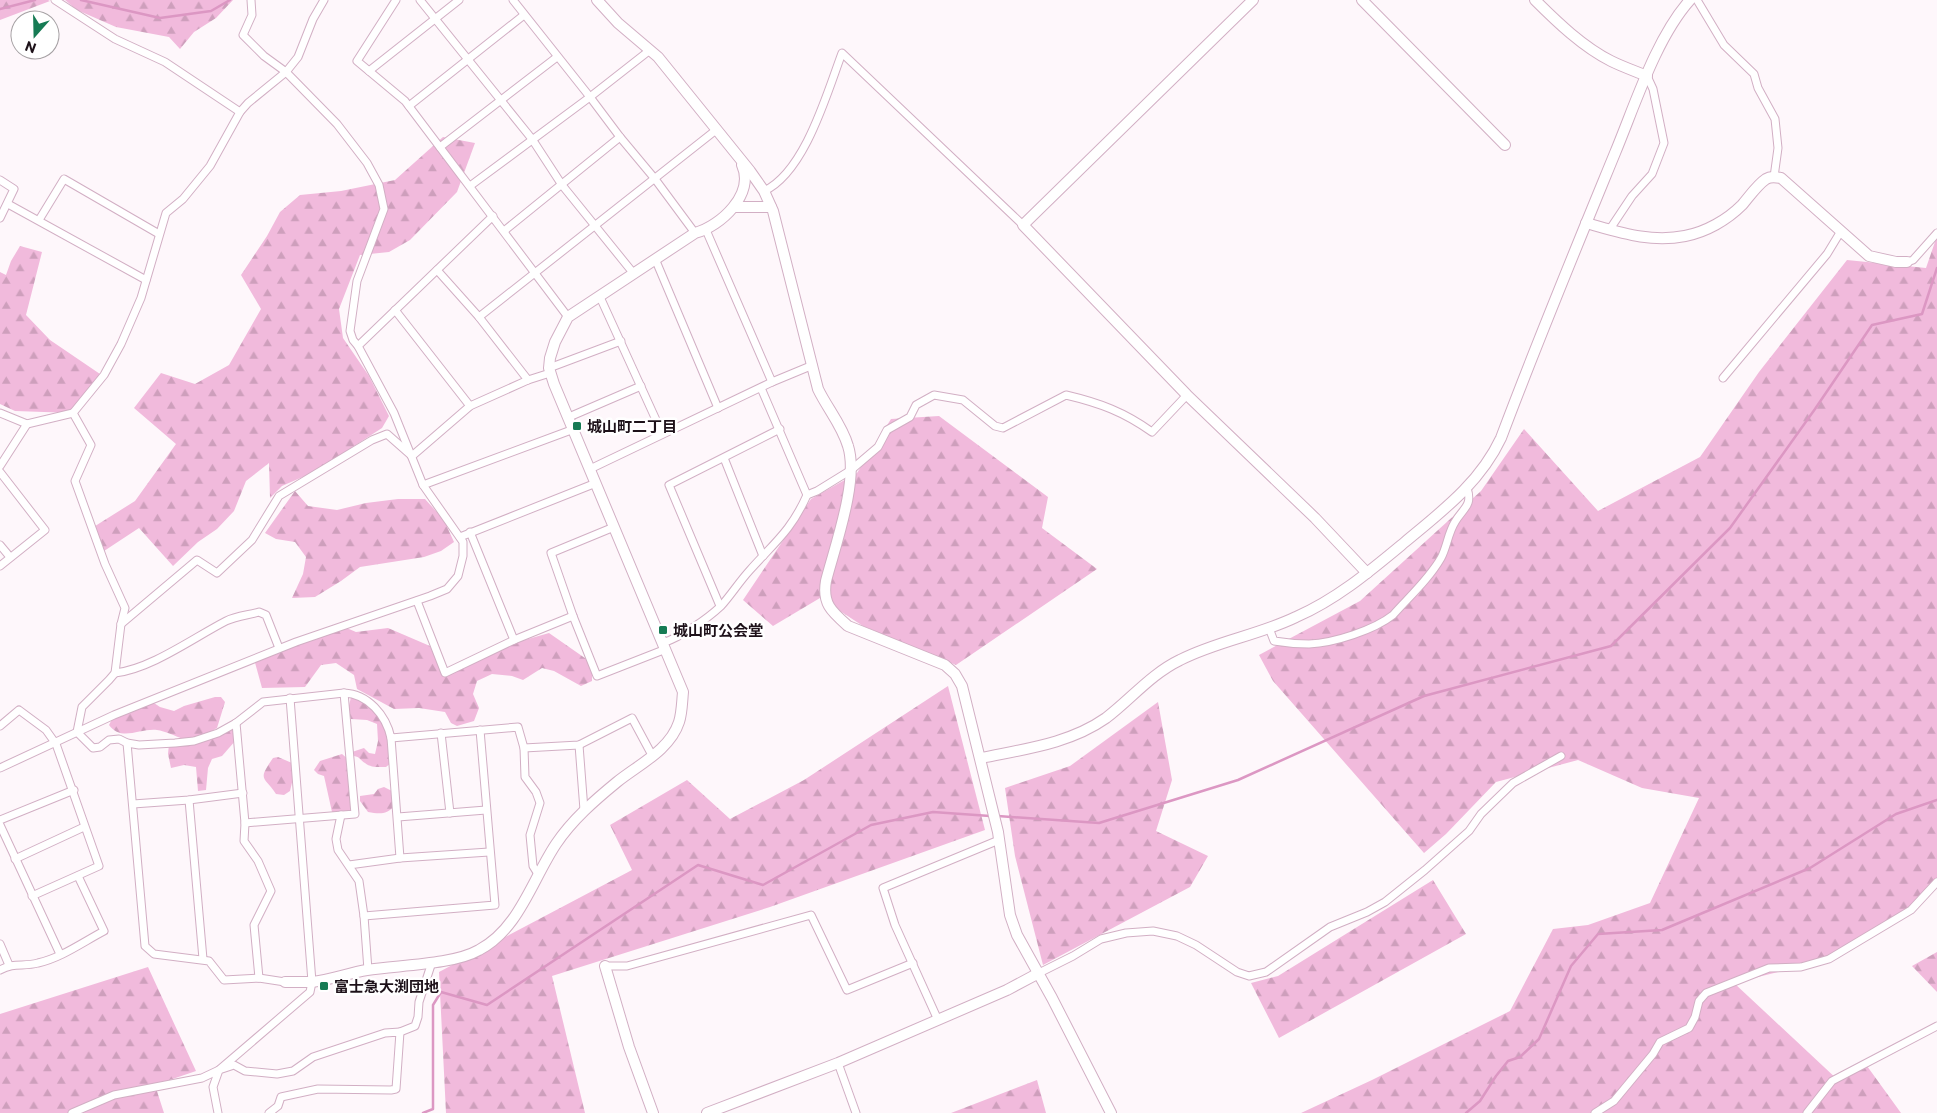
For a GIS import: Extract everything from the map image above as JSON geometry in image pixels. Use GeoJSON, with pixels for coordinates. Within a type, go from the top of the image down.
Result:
{"type":"FeatureCollection","features":[{"type":"Feature","properties":{"kind":"street"},"geometry":{"type":"LineString","coordinates":[[55,0],[115,39],[165,62],[240,112]]}},
{"type":"Feature","properties":{"kind":"street"},"geometry":{"type":"LineString","coordinates":[[0,768],[56,744],[77,732],[280,648],[447,589],[458,576],[463,556],[460,537],[423,485],[394,413],[350,331],[357,281],[384,209],[379,185],[367,163],[337,124],[286,72],[264,56],[243,36],[252,15],[251,0]]}},
{"type":"Feature","properties":{"kind":"street"},"geometry":{"type":"LineString","coordinates":[[0,413],[27,424],[73,413],[104,375],[121,344],[141,298],[166,213],[183,199],[210,166],[240,112],[248,103],[286,72],[298,57],[324,0]]}},
{"type":"Feature","properties":{"kind":"street"},"geometry":{"type":"LineString","coordinates":[[396,0],[357,61],[409,106],[568,318]]}},
{"type":"Feature","properties":{"kind":"street"},"geometry":{"type":"LineString","coordinates":[[420,0],[532,138],[562,184],[634,274]]}},
{"type":"Feature","properties":{"kind":"street"},"geometry":{"type":"LineString","coordinates":[[369,71],[459,0]]}},
{"type":"Feature","properties":{"kind":"street"},"geometry":{"type":"LineString","coordinates":[[512,0],[695,233]]}},
{"type":"Feature","properties":{"kind":"street"},"geometry":{"type":"LineString","coordinates":[[598,0],[618,23],[650,50],[739,157],[764,191],[771,207],[818,389],[841,428],[850,455],[851,470],[842,520],[824,591],[826,602],[835,615],[848,626],[945,666],[955,674],[962,686],[999,836],[1010,915],[1017,935],[1052,998],[1111,1113]]}},
{"type":"Feature","properties":{"kind":"street"},"geometry":{"type":"LineString","coordinates":[[1023,226],[1253,0]]}},
{"type":"Feature","properties":{"kind":"street"},"geometry":{"type":"LineString","coordinates":[[1362,0],[1506,144]]}},
{"type":"Feature","properties":{"kind":"street"},"geometry":{"type":"LineString","coordinates":[[1535,0],[1566,29],[1587,45],[1610,60],[1647,76],[1653,89],[1664,143],[1652,174],[1632,196],[1610,229]]}},
{"type":"Feature","properties":{"kind":"street"},"geometry":{"type":"LineString","coordinates":[[981,758],[1045,745],[1071,737],[1106,718],[1155,675],[1178,660],[1200,650],[1269,628],[1322,605],[1367,573],[1467,488],[1489,462],[1501,438],[1537,341],[1647,76],[1672,22],[1690,0]]}},
{"type":"Feature","properties":{"kind":"street"},"geometry":{"type":"LineString","coordinates":[[1697,0],[1724,45],[1754,74],[1758,88],[1775,119],[1778,148],[1774,177]]}},
{"type":"Feature","properties":{"kind":"street"},"geometry":{"type":"LineString","coordinates":[[409,106],[524,16]]}},
{"type":"Feature","properties":{"kind":"street"},"geometry":{"type":"LineString","coordinates":[[470,186],[650,50]]}},
{"type":"Feature","properties":{"kind":"street"},"geometry":{"type":"LineString","coordinates":[[764,191],[776,186],[797,158],[811,134],[842,53],[1023,226],[1187,395],[1314,518],[1367,573]]}},
{"type":"Feature","properties":{"kind":"street"},"geometry":{"type":"LineString","coordinates":[[440,147],[557,57]]}},
{"type":"Feature","properties":{"kind":"street"},"geometry":{"type":"LineString","coordinates":[[479,317],[535,274],[594,224],[716,130]]}},
{"type":"Feature","properties":{"kind":"street"},"geometry":{"type":"LineString","coordinates":[[504,231],[620,137]]}},
{"type":"Feature","properties":{"kind":"street"},"geometry":{"type":"LineString","coordinates":[[127,743],[145,946],[154,954],[209,961],[224,980],[259,978],[285,982],[312,982],[368,970],[460,957],[477,952],[491,943],[508,927],[556,844],[584,810],[619,781],[653,757],[672,735],[679,723],[682,708],[683,692],[550,370],[550,358],[555,342],[568,318],[656,261],[695,233],[706,230],[735,207],[746,177],[739,157]]}},
{"type":"Feature","properties":{"kind":"street"},"geometry":{"type":"LineString","coordinates":[[1586,223],[1650,239],[1686,236],[1703,231],[1723,220],[1740,207],[1764,180],[1774,177],[1781,178],[1869,256],[1896,262],[1913,260],[1937,233]]}},
{"type":"Feature","properties":{"kind":"street"},"geometry":{"type":"LineString","coordinates":[[40,220],[64,179],[159,234]]}},
{"type":"Feature","properties":{"kind":"street"},"geometry":{"type":"LineString","coordinates":[[0,180],[14,189],[0,218]]}},
{"type":"Feature","properties":{"kind":"street"},"geometry":{"type":"LineString","coordinates":[[8,204],[146,280]]}},
{"type":"Feature","properties":{"kind":"street"},"geometry":{"type":"LineString","coordinates":[[735,207],[771,207]]}},
{"type":"Feature","properties":{"kind":"street"},"geometry":{"type":"LineString","coordinates":[[358,346],[493,216]]}},
{"type":"Feature","properties":{"kind":"street"},"geometry":{"type":"LineString","coordinates":[[706,230],[772,382]]}},
{"type":"Feature","properties":{"kind":"street"},"geometry":{"type":"LineString","coordinates":[[1723,378],[1827,254],[1840,230]]}},
{"type":"Feature","properties":{"kind":"street"},"geometry":{"type":"LineString","coordinates":[[656,261],[718,408]]}},
{"type":"Feature","properties":{"kind":"street"},"geometry":{"type":"LineString","coordinates":[[437,270],[479,317],[528,380]]}},
{"type":"Feature","properties":{"kind":"street"},"geometry":{"type":"LineString","coordinates":[[600,297],[662,433]]}},
{"type":"Feature","properties":{"kind":"street"},"geometry":{"type":"LineString","coordinates":[[395,310],[470,406]]}},
{"type":"Feature","properties":{"kind":"street"},"geometry":{"type":"LineString","coordinates":[[412,456],[470,406],[621,341]]}},
{"type":"Feature","properties":{"kind":"street"},"geometry":{"type":"LineString","coordinates":[[590,469],[772,382],[813,366]]}},
{"type":"Feature","properties":{"kind":"street"},"geometry":{"type":"LineString","coordinates":[[569,417],[641,386]]}},
{"type":"Feature","properties":{"kind":"street"},"geometry":{"type":"LineString","coordinates":[[761,388],[807,496]]}},
{"type":"Feature","properties":{"kind":"street"},"geometry":{"type":"LineString","coordinates":[[614,527],[551,553],[597,676],[664,646],[720,606],[763,556],[783,537],[799,513],[807,496],[817,492],[851,470],[878,447],[887,430],[910,417],[916,405],[934,395],[963,400],[995,426],[1003,428],[1066,395],[1098,402],[1134,419],[1152,432],[1187,395]]}},
{"type":"Feature","properties":{"kind":"street"},"geometry":{"type":"LineString","coordinates":[[73,413],[92,445],[75,481],[105,564],[125,608],[121,624],[115,673],[82,707],[77,732]]}},
{"type":"Feature","properties":{"kind":"street"},"geometry":{"type":"LineString","coordinates":[[0,466],[27,424]]}},
{"type":"Feature","properties":{"kind":"street"},"geometry":{"type":"LineString","coordinates":[[423,485],[574,429]]}},
{"type":"Feature","properties":{"kind":"street"},"geometry":{"type":"LineString","coordinates":[[720,606],[669,485],[780,429]]}},
{"type":"Feature","properties":{"kind":"street"},"geometry":{"type":"LineString","coordinates":[[121,624],[197,560],[217,573],[252,540],[280,496],[372,440],[387,434],[412,456]]}},
{"type":"Feature","properties":{"kind":"street"},"geometry":{"type":"LineString","coordinates":[[724,458],[763,556]]}},
{"type":"Feature","properties":{"kind":"street"},"geometry":{"type":"LineString","coordinates":[[0,472],[45,530],[0,566]]}},
{"type":"Feature","properties":{"kind":"street"},"geometry":{"type":"LineString","coordinates":[[460,537],[596,482]]}},
{"type":"Feature","properties":{"kind":"street"},"geometry":{"type":"LineString","coordinates":[[1269,628],[1274,641],[1312,644],[1346,636],[1373,627],[1386,620],[1435,567],[1442,556],[1455,522],[1468,504],[1470,498],[1467,488]]}},
{"type":"Feature","properties":{"kind":"street"},"geometry":{"type":"LineString","coordinates":[[470,532],[514,640]]}},
{"type":"Feature","properties":{"kind":"street"},"geometry":{"type":"LineString","coordinates":[[0,545],[10,557]]}},
{"type":"Feature","properties":{"kind":"street"},"geometry":{"type":"LineString","coordinates":[[417,601],[445,672],[514,640],[573,616]]}},
{"type":"Feature","properties":{"kind":"street"},"geometry":{"type":"LineString","coordinates":[[115,673],[129,671],[228,620],[259,612],[266,615],[280,648]]}},
{"type":"Feature","properties":{"kind":"street"},"geometry":{"type":"LineString","coordinates":[[245,824],[355,814],[344,693]]}},
{"type":"Feature","properties":{"kind":"street"},"geometry":{"type":"LineString","coordinates":[[77,732],[93,748],[100,747],[109,740],[119,739],[127,743],[139,745],[169,744],[194,740],[218,733],[236,723],[263,702],[355,693],[373,705],[389,727],[400,858]]}},
{"type":"Feature","properties":{"kind":"street"},"geometry":{"type":"LineString","coordinates":[[218,1113],[213,1087],[219,1070],[310,992],[312,982],[290,698]]}},
{"type":"Feature","properties":{"kind":"street"},"geometry":{"type":"LineString","coordinates":[[0,726],[19,710],[46,730],[56,744],[74,790],[84,826],[99,866],[32,896]]}},
{"type":"Feature","properties":{"kind":"street"},"geometry":{"type":"LineString","coordinates":[[524,748],[580,745],[632,718],[653,757]]}},
{"type":"Feature","properties":{"kind":"street"},"geometry":{"type":"LineString","coordinates":[[236,723],[243,793],[244,841],[258,861],[271,891],[254,925],[259,978]]}},
{"type":"Feature","properties":{"kind":"street"},"geometry":{"type":"LineString","coordinates":[[391,738],[518,727],[524,748],[525,777],[536,792],[540,803],[530,836],[533,866],[538,874]]}},
{"type":"Feature","properties":{"kind":"street"},"geometry":{"type":"LineString","coordinates":[[364,916],[495,905],[480,730]]}},
{"type":"Feature","properties":{"kind":"street"},"geometry":{"type":"LineString","coordinates":[[441,733],[450,813]]}},
{"type":"Feature","properties":{"kind":"street"},"geometry":{"type":"LineString","coordinates":[[580,745],[584,810]]}},
{"type":"Feature","properties":{"kind":"street"},"geometry":{"type":"LineString","coordinates":[[707,1113],[838,1064],[1007,990],[1073,956],[1101,939],[1152,931],[1177,936],[1196,945],[1237,972],[1249,976],[1266,972],[1330,927],[1385,902],[1469,831],[1481,814],[1513,783],[1561,756]]}},
{"type":"Feature","properties":{"kind":"street"},"geometry":{"type":"LineString","coordinates":[[0,820],[74,790]]}},
{"type":"Feature","properties":{"kind":"street"},"geometry":{"type":"LineString","coordinates":[[133,804],[189,800],[243,793]]}},
{"type":"Feature","properties":{"kind":"street"},"geometry":{"type":"LineString","coordinates":[[189,800],[203,959]]}},
{"type":"Feature","properties":{"kind":"street"},"geometry":{"type":"LineString","coordinates":[[398,817],[486,810]]}},
{"type":"Feature","properties":{"kind":"street"},"geometry":{"type":"LineString","coordinates":[[340,816],[336,839],[338,850],[359,881],[368,970]]}},
{"type":"Feature","properties":{"kind":"street"},"geometry":{"type":"LineString","coordinates":[[0,825],[60,954]]}},
{"type":"Feature","properties":{"kind":"street"},"geometry":{"type":"LineString","coordinates":[[15,859],[84,826]]}},
{"type":"Feature","properties":{"kind":"street"},"geometry":{"type":"LineString","coordinates":[[938,1020],[895,925],[883,888],[999,836]]}},
{"type":"Feature","properties":{"kind":"street"},"geometry":{"type":"LineString","coordinates":[[349,865],[400,858],[489,852]]}},
{"type":"Feature","properties":{"kind":"street"},"geometry":{"type":"LineString","coordinates":[[0,970],[9,965],[37,964],[104,931],[78,876]]}},
{"type":"Feature","properties":{"kind":"street"},"geometry":{"type":"LineString","coordinates":[[1595,1113],[1614,1101],[1654,1054],[1660,1042],[1689,1028],[1706,993],[1769,968],[1801,967],[1829,959],[1911,910],[1937,882]]}},
{"type":"Feature","properties":{"kind":"street"},"geometry":{"type":"LineString","coordinates":[[653,1113],[635,1066],[605,966],[628,966],[811,915],[847,990],[913,963]]}},
{"type":"Feature","properties":{"kind":"street"},"geometry":{"type":"LineString","coordinates":[[0,944],[9,965]]}},
{"type":"Feature","properties":{"kind":"street"},"geometry":{"type":"LineString","coordinates":[[72,1113],[114,1095],[202,1078],[234,1065],[245,1071],[277,1074],[293,1070],[313,1057],[385,1033],[400,1032],[415,1026],[419,1002],[432,962]]}},
{"type":"Feature","properties":{"kind":"street"},"geometry":{"type":"LineString","coordinates":[[1807,1113],[1832,1080],[1937,1026]]}},
{"type":"Feature","properties":{"kind":"street"},"geometry":{"type":"LineString","coordinates":[[269,1113],[278,1106],[281,1097],[318,1089],[396,1089],[400,1032]]}},
{"type":"Feature","properties":{"kind":"street"},"geometry":{"type":"LineString","coordinates":[[838,1064],[856,1113]]}},
{"type":"Feature","properties":{"kind":"green space"},"geometry":{"type":"Polygon","coordinates":[[[0,0],[50,1],[26,10],[10,10],[10,16],[0,20],[0,0]]]}},
{"type":"Feature","properties":{"kind":"green space"},"geometry":{"type":"Polygon","coordinates":[[[65,0],[233,0],[216,18],[194,32],[180,49],[169,37],[116,27],[77,10],[65,0]]]}},
{"type":"Feature","properties":{"kind":"green space"},"geometry":{"type":"Polygon","coordinates":[[[443,137],[475,143],[457,192],[410,240],[389,252],[360,255],[339,309],[343,338],[369,376],[389,416],[382,428],[314,472],[282,486],[270,498],[269,463],[246,481],[234,511],[217,529],[198,542],[173,566],[139,528],[101,553],[92,528],[135,501],[176,444],[134,408],[161,373],[195,384],[229,365],[261,309],[241,275],[267,236],[280,212],[300,195],[341,191],[395,180],[443,137]]]}},
{"type":"Feature","properties":{"kind":"green space"},"geometry":{"type":"Polygon","coordinates":[[[1937,236],[1937,886],[1907,910],[1829,959],[1734,983],[1839,1081],[1867,1066],[1901,1113],[1301,1113],[1510,1011],[1553,929],[1588,925],[1650,903],[1699,798],[1642,788],[1578,760],[1496,782],[1446,834],[1424,853],[1273,681],[1259,655],[1360,601],[1481,491],[1524,429],[1598,511],[1700,457],[1759,372],[1847,260],[1926,268],[1937,236]]]}},
{"type":"Feature","properties":{"kind":"green space"},"geometry":{"type":"Polygon","coordinates":[[[20,246],[42,252],[26,315],[50,340],[100,374],[73,413],[15,411],[0,404],[0,272],[6,275],[11,261],[20,246]]]}},
{"type":"Feature","properties":{"kind":"green space"},"geometry":{"type":"Polygon","coordinates":[[[939,416],[1048,497],[1042,528],[1097,569],[956,665],[863,626],[820,598],[773,626],[743,600],[811,499],[857,473],[891,419],[939,416]]]}},
{"type":"Feature","properties":{"kind":"green space"},"geometry":{"type":"Polygon","coordinates":[[[295,491],[308,506],[337,510],[366,503],[398,499],[425,499],[444,520],[454,542],[441,551],[424,557],[360,567],[315,597],[292,598],[303,574],[306,557],[295,542],[276,539],[265,533],[295,491]]]}},
{"type":"Feature","properties":{"kind":"green space"},"geometry":{"type":"Polygon","coordinates":[[[342,626],[356,632],[388,628],[430,646],[443,676],[500,647],[549,633],[592,663],[592,681],[581,686],[554,671],[542,668],[523,680],[512,676],[492,674],[477,681],[473,694],[479,708],[474,721],[457,726],[451,723],[445,712],[419,708],[394,709],[357,689],[354,675],[336,663],[321,665],[305,687],[262,688],[254,659],[342,626]]]}},
{"type":"Feature","properties":{"kind":"green space"},"geometry":{"type":"Polygon","coordinates":[[[948,686],[985,830],[770,907],[552,976],[585,1113],[446,1113],[439,972],[632,870],[610,825],[687,780],[730,819],[804,780],[948,686]]]}},
{"type":"Feature","properties":{"kind":"green space"},"geometry":{"type":"Polygon","coordinates":[[[221,697],[225,702],[217,728],[208,733],[236,727],[236,740],[222,756],[212,759],[208,768],[206,790],[198,791],[196,767],[184,765],[171,768],[168,754],[169,744],[183,739],[157,730],[119,733],[109,725],[114,715],[151,701],[160,707],[174,711],[184,706],[221,697]]]}},
{"type":"Feature","properties":{"kind":"green space"},"geometry":{"type":"Polygon","coordinates":[[[351,697],[373,709],[384,721],[389,738],[391,763],[386,767],[370,766],[354,756],[352,752],[364,748],[369,753],[375,754],[378,741],[377,724],[367,720],[351,719],[348,710],[351,697]]]}},
{"type":"Feature","properties":{"kind":"green space"},"geometry":{"type":"Polygon","coordinates":[[[1158,702],[1172,780],[1156,831],[1208,856],[1190,887],[1043,965],[1015,856],[1005,788],[1070,766],[1158,702]]]}},
{"type":"Feature","properties":{"kind":"green space"},"geometry":{"type":"Polygon","coordinates":[[[342,754],[349,760],[352,812],[342,817],[332,812],[324,776],[314,770],[320,761],[342,754]]]}},
{"type":"Feature","properties":{"kind":"green space"},"geometry":{"type":"Polygon","coordinates":[[[278,757],[292,763],[295,770],[290,791],[284,795],[276,794],[264,778],[265,771],[273,758],[278,757]]]}},
{"type":"Feature","properties":{"kind":"green space"},"geometry":{"type":"Polygon","coordinates":[[[384,787],[392,791],[394,806],[389,811],[382,813],[368,812],[360,801],[360,796],[374,794],[378,789],[384,787]]]}},
{"type":"Feature","properties":{"kind":"green space"},"geometry":{"type":"Polygon","coordinates":[[[1433,880],[1466,934],[1279,1038],[1251,983],[1278,976],[1433,880]]]}},
{"type":"Feature","properties":{"kind":"green space"},"geometry":{"type":"Polygon","coordinates":[[[1937,952],[1937,992],[1912,966],[1937,952]]]}},
{"type":"Feature","properties":{"kind":"green space"},"geometry":{"type":"Polygon","coordinates":[[[148,967],[196,1071],[155,1085],[164,1113],[0,1113],[0,1014],[148,967]]]}},
{"type":"Feature","properties":{"kind":"green space"},"geometry":{"type":"Polygon","coordinates":[[[1037,1080],[1046,1113],[951,1113],[1037,1080]]]}},
{"type":"Feature","properties":{"kind":"waterway"},"geometry":{"type":"LineString","coordinates":[[0,9],[35,0]]}},
{"type":"Feature","properties":{"kind":"waterway"},"geometry":{"type":"LineString","coordinates":[[81,0],[160,18],[211,11],[230,0]]}},
{"type":"Feature","properties":{"kind":"waterway"},"geometry":{"type":"LineString","coordinates":[[998,816],[1099,823],[1238,780],[1424,696],[1611,646],[1730,528],[1872,325],[1922,314],[1937,268]]}},
{"type":"Feature","properties":{"kind":"waterway"},"geometry":{"type":"LineString","coordinates":[[1466,1113],[1480,1101],[1508,1061],[1520,1057],[1539,1039],[1571,966],[1598,934],[1662,930],[1810,868],[1896,814],[1937,800]]}},
{"type":"Feature","properties":{"kind":"waterway"},"geometry":{"type":"LineString","coordinates":[[423,1113],[433,1109],[433,1005],[441,992],[487,1005],[698,865],[763,885],[871,825],[933,812],[990,816]]}},
{"type":"Feature","properties":{"kind":"place","name":"城山町二丁目"},"geometry":{"type":"Point","coordinates":[577,426]}},
{"type":"Feature","properties":{"kind":"place","name":"城山町公会堂"},"geometry":{"type":"Point","coordinates":[663,630]}},
{"type":"Feature","properties":{"kind":"place","name":"富士急大渕団地"},"geometry":{"type":"Point","coordinates":[324,986]}}]}
